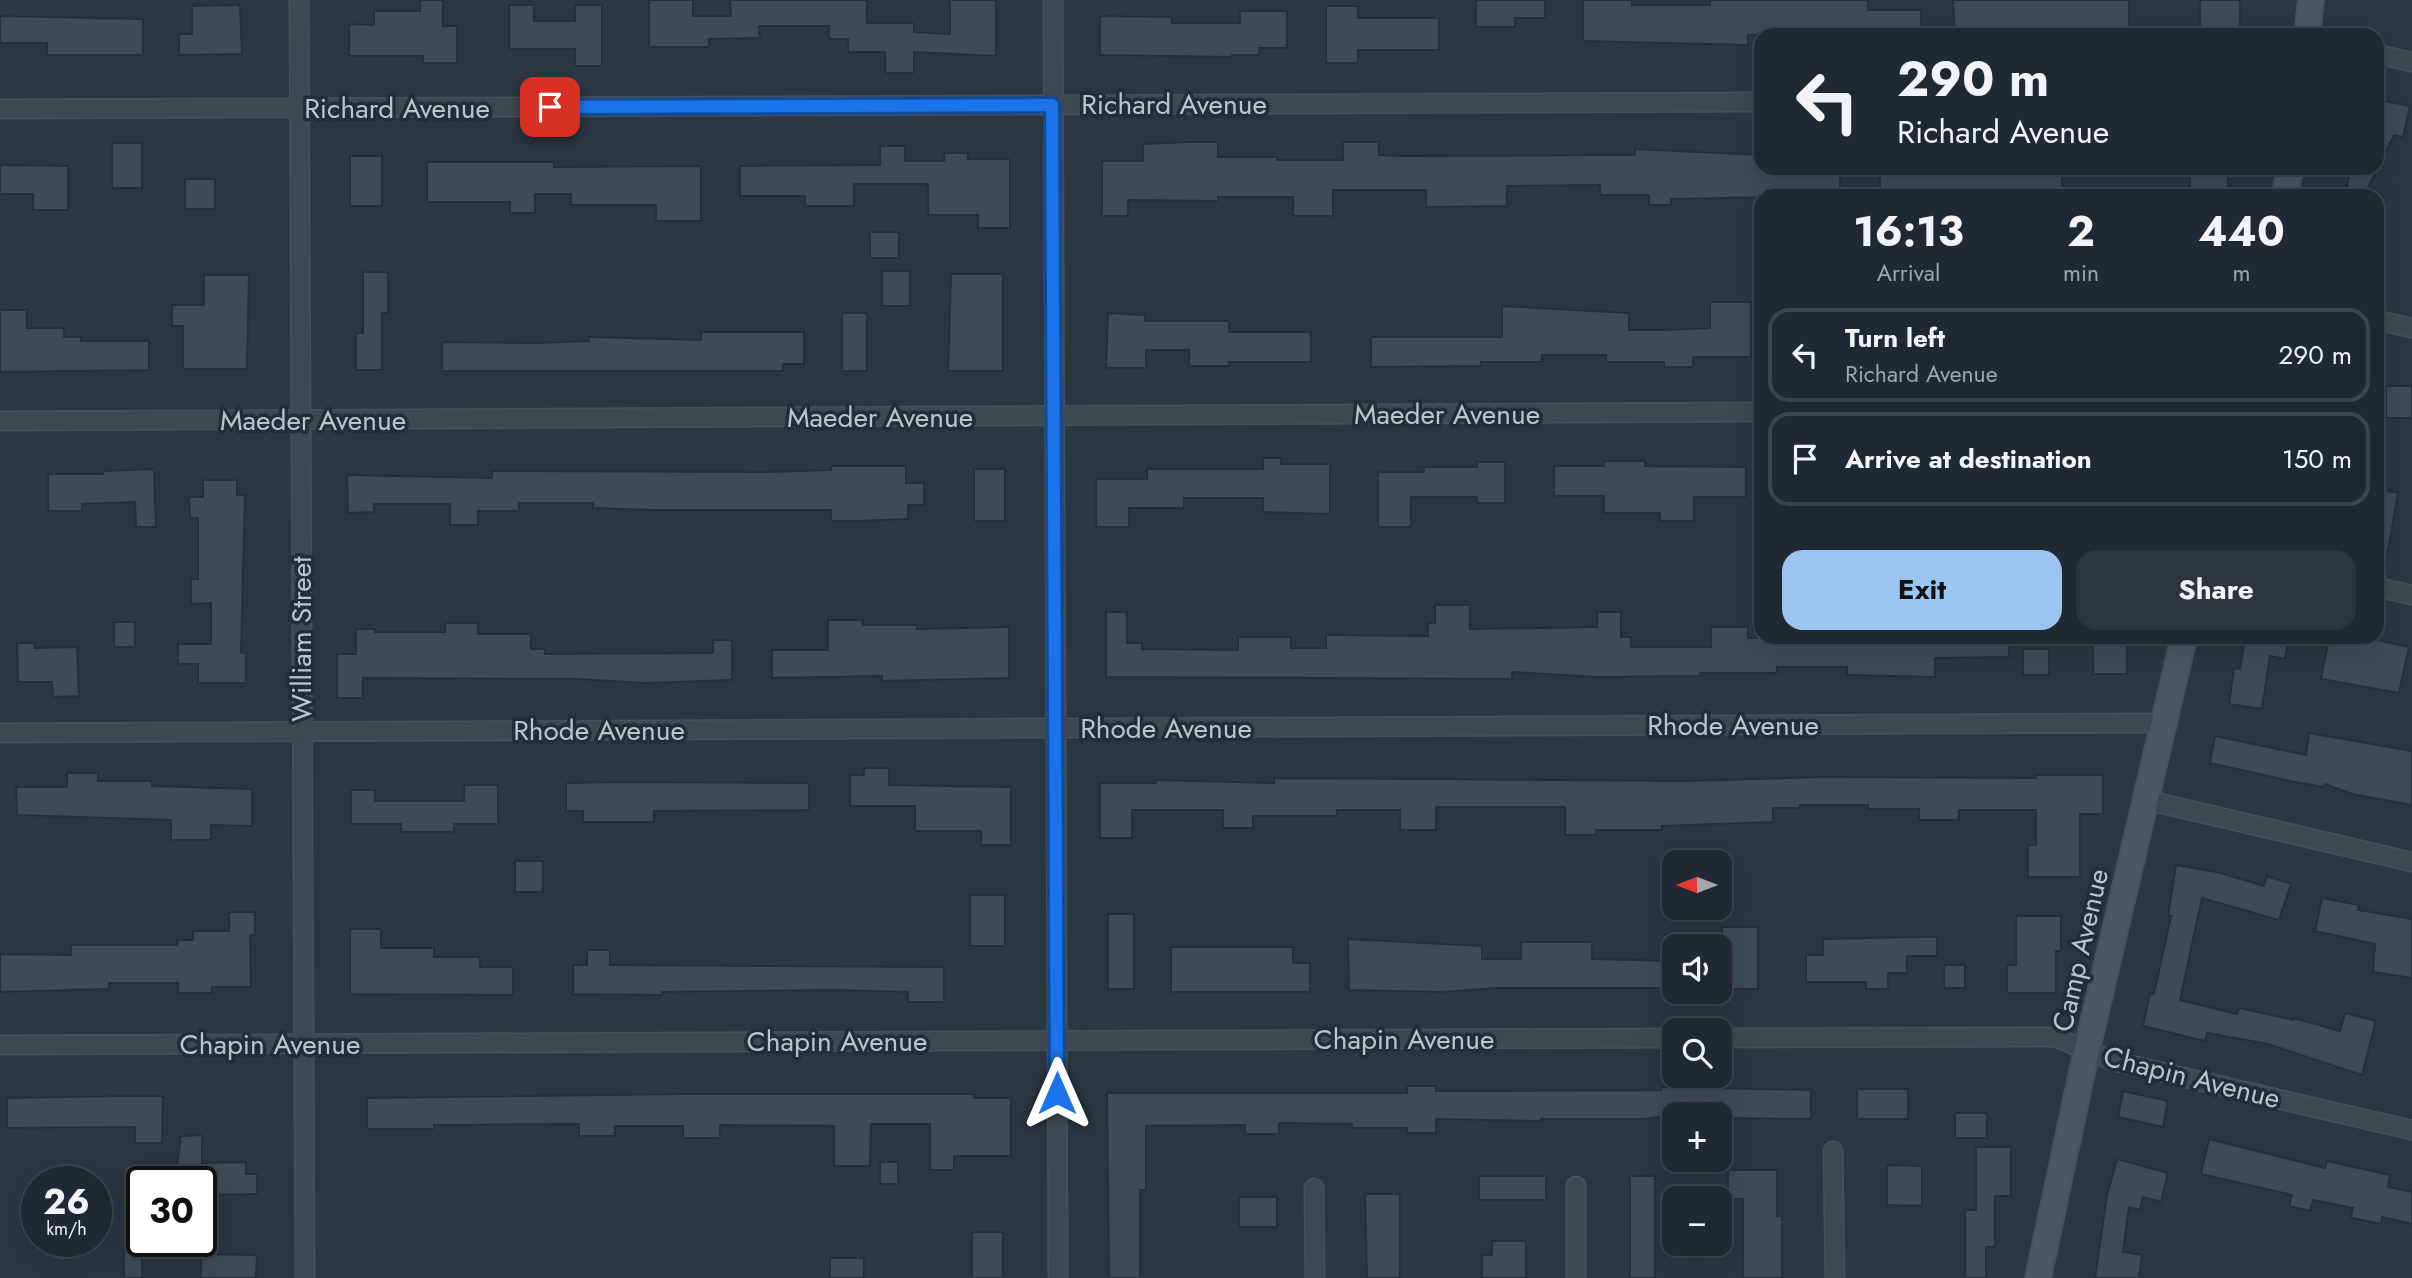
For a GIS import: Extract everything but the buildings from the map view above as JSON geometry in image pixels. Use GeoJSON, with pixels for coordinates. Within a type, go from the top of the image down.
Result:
{"type":"FeatureCollection","features":[{"type":"Feature","properties":{"kind":"street","name":"William Street"},"geometry":{"type":"LineString","coordinates":[[299,0],[305,1278]]}},
{"type":"Feature","properties":{"kind":"street"},"geometry":{"type":"LineString","coordinates":[[1053,0],[1058,1278]]}},
{"type":"Feature","properties":{"kind":"street"},"geometry":{"type":"LineString","coordinates":[[2308,28],[2311,0]]}},
{"type":"Feature","properties":{"kind":"street"},"geometry":{"type":"LineString","coordinates":[[2384,56],[2412,62]]}},
{"type":"Feature","properties":{"kind":"street","name":"Richard Avenue"},"geometry":{"type":"LineString","coordinates":[[0,109],[1754,102]]}},
{"type":"Feature","properties":{"kind":"street"},"geometry":{"type":"LineString","coordinates":[[2384,322],[2412,328]]}},
{"type":"Feature","properties":{"kind":"street","name":"Maeder Avenue"},"geometry":{"type":"LineString","coordinates":[[0,421],[1754,412]]}},
{"type":"Feature","properties":{"kind":"street"},"geometry":{"type":"LineString","coordinates":[[2384,588],[2412,595]]}},
{"type":"Feature","properties":{"kind":"street","name":"Camp Avenue"},"geometry":{"type":"LineString","coordinates":[[2038,1278],[2087,1049],[2182,644]]}},
{"type":"Feature","properties":{"kind":"street","name":"Rhode Avenue"},"geometry":{"type":"LineString","coordinates":[[0,733],[2164,723]]}},
{"type":"Feature","properties":{"kind":"street"},"geometry":{"type":"LineString","coordinates":[[2146,800],[2412,862]]}},
{"type":"Feature","properties":{"kind":"street","name":"Chapin Avenue"},"geometry":{"type":"LineString","coordinates":[[1732,1038],[2055,1037],[2113,1061],[2412,1130]]}},
{"type":"Feature","properties":{"kind":"street","name":"Chapin Avenue"},"geometry":{"type":"LineString","coordinates":[[0,1045],[1662,1038]]}},
{"type":"Feature","properties":{"kind":"street"},"geometry":{"type":"LineString","coordinates":[[1833,1151],[1835,1278]]}},
{"type":"Feature","properties":{"kind":"street"},"geometry":{"type":"LineString","coordinates":[[1576,1186],[1576,1278]]}},
{"type":"Feature","properties":{"kind":"street"},"geometry":{"type":"LineString","coordinates":[[1314,1188],[1315,1278]]}},
{"type":"Feature","properties":{"kind":"route"},"geometry":{"type":"LineString","coordinates":[[550,107],[1052,105],[1057,1093]]}}]}
